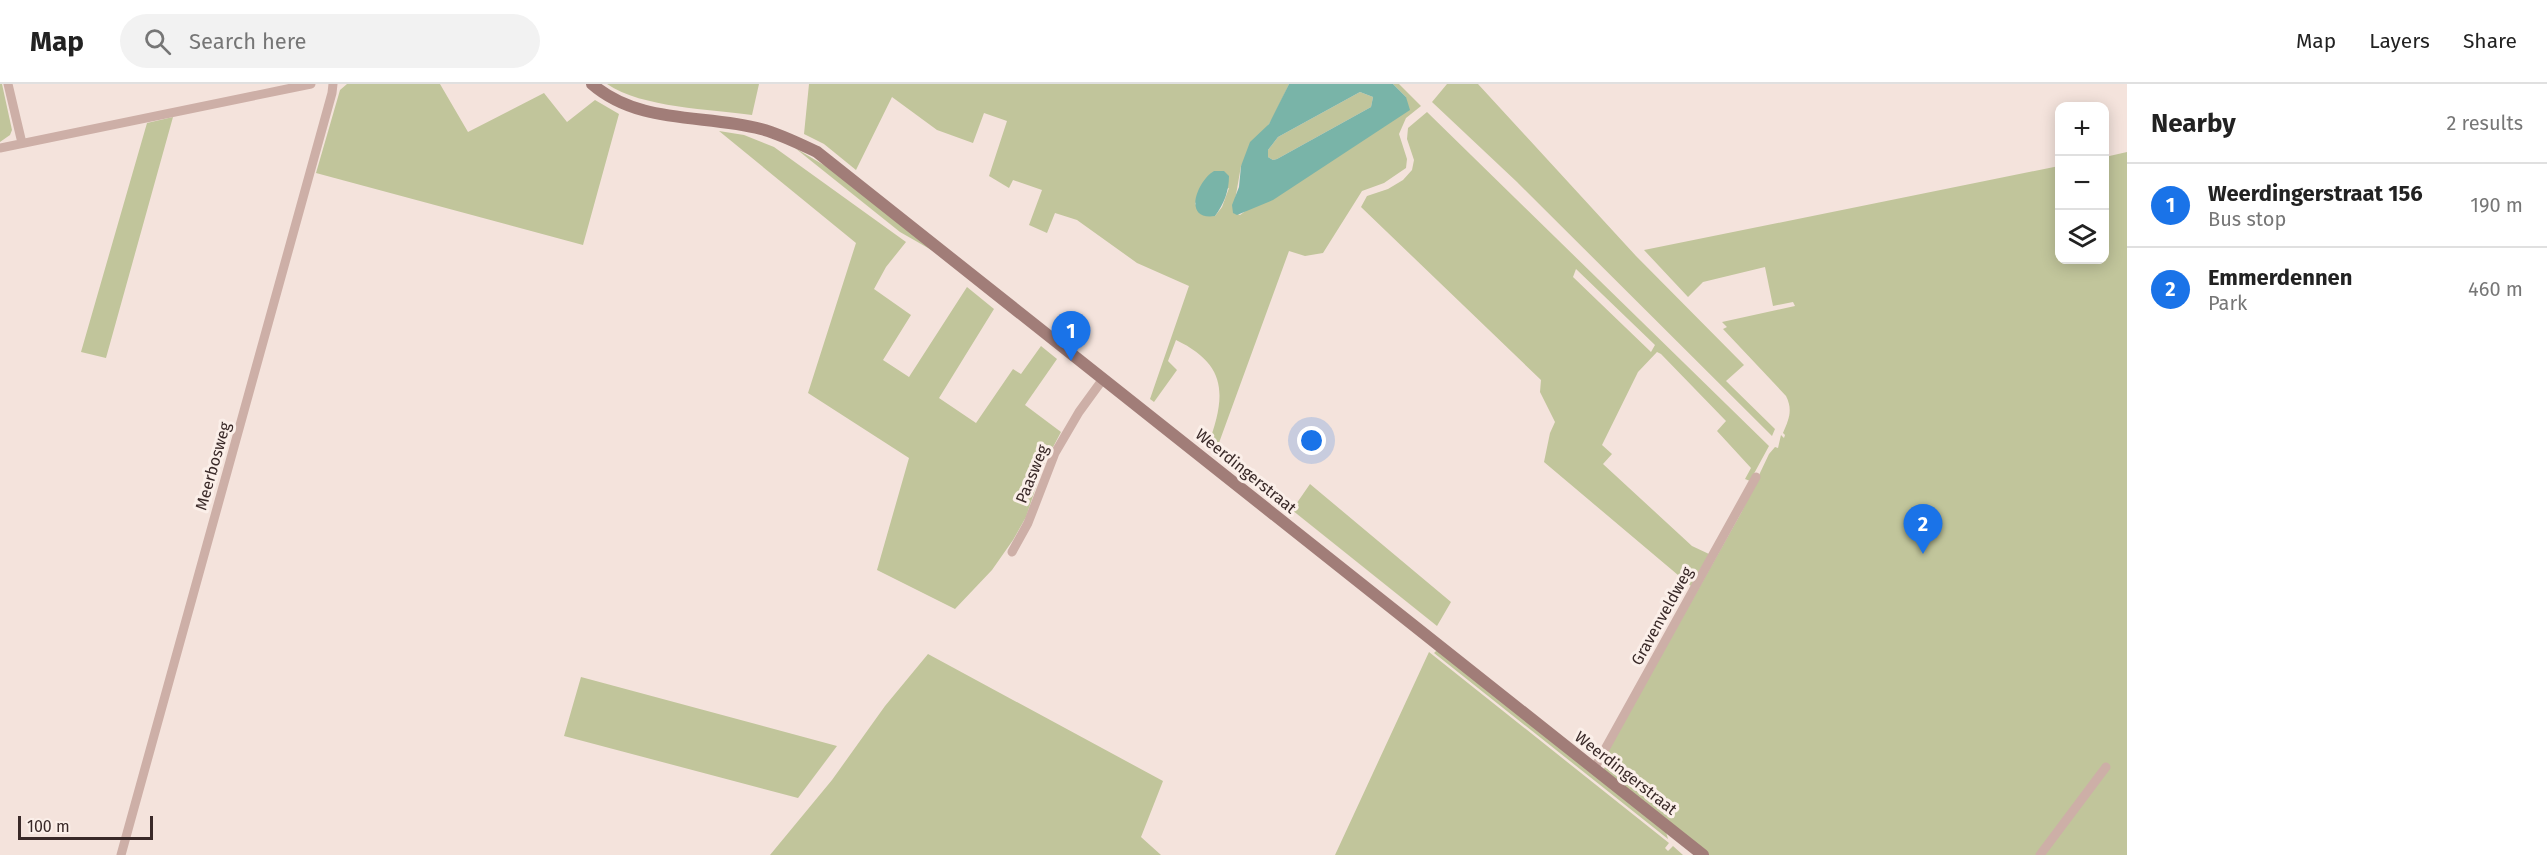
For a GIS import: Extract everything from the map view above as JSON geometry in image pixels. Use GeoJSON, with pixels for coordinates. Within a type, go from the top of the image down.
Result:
{"type":"FeatureCollection","features":[{"type":"Feature","properties":{"kind":"main road","name":"Weerdingerstraat"},"geometry":{"type":"LineString","coordinates":[[592,84],[611,98],[650,112],[759,128],[784,136],[817,152],[1702,855]]}},
{"type":"Feature","properties":{"kind":"street"},"geometry":{"type":"LineString","coordinates":[[8,84],[22,144]]}},
{"type":"Feature","properties":{"kind":"street"},"geometry":{"type":"LineString","coordinates":[[0,148],[311,84]]}},
{"type":"Feature","properties":{"kind":"street","name":"Meerbosweg"},"geometry":{"type":"LineString","coordinates":[[121,855],[333,84]]}},
{"type":"Feature","properties":{"kind":"street","name":"Paasweg"},"geometry":{"type":"LineString","coordinates":[[1012,552],[1028,523],[1055,453],[1079,412],[1103,379]]}},
{"type":"Feature","properties":{"kind":"street","name":"Gravenveldweg"},"geometry":{"type":"LineString","coordinates":[[1594,769],[1756,477]]}},
{"type":"Feature","properties":{"kind":"street"},"geometry":{"type":"LineString","coordinates":[[2040,855],[2106,767]]}},
{"type":"Feature","properties":{"kind":"green space"},"geometry":{"type":"Polygon","coordinates":[[[0,84],[2,84],[12,130],[10,135],[0,142],[0,84]]]}},
{"type":"Feature","properties":{"kind":"green space"},"geometry":{"type":"Polygon","coordinates":[[[347,84],[440,84],[468,132],[544,93],[567,122],[595,100],[619,114],[583,245],[316,173],[340,90],[347,84]]]}},
{"type":"Feature","properties":{"kind":"green space"},"geometry":{"type":"Polygon","coordinates":[[[607,84],[759,84],[752,115],[657,103],[622,92],[607,84]]]}},
{"type":"Feature","properties":{"kind":"green space"},"geometry":{"type":"Polygon","coordinates":[[[809,84],[1289,84],[1273,118],[1241,166],[1233,212],[1240,215],[1406,97],[1393,84],[1399,84],[1421,106],[1406,118],[1399,134],[1407,159],[1406,168],[1384,183],[1362,191],[1323,253],[1305,256],[1289,251],[1216,451],[1208,445],[1218,411],[1218,384],[1214,371],[1193,350],[1176,340],[1168,361],[1177,370],[1154,402],[1150,399],[1189,286],[1137,263],[1077,220],[1055,213],[1047,233],[1029,225],[1042,190],[1013,180],[1009,188],[989,176],[1007,121],[984,113],[973,143],[937,130],[892,97],[856,170],[824,144],[804,134],[809,84]],[[1229,188],[1195,203],[1200,212],[1207,216],[1215,216],[1222,207],[1229,188]]]}},
{"type":"Feature","properties":{"kind":"green space"},"geometry":{"type":"Polygon","coordinates":[[[1447,84],[1478,84],[1636,256],[1744,365],[1726,381],[1775,429],[1772,436],[1517,182],[1432,102],[1447,84]]]}},
{"type":"Feature","properties":{"kind":"green space"},"geometry":{"type":"Polygon","coordinates":[[[1360,92],[1373,97],[1371,107],[1277,159],[1273,160],[1268,157],[1268,150],[1278,137],[1360,92]]]}},
{"type":"Feature","properties":{"kind":"green space"},"geometry":{"type":"Polygon","coordinates":[[[1427,112],[1769,446],[1750,481],[1745,479],[1751,468],[1717,431],[1726,421],[1661,354],[1657,352],[1638,372],[1602,445],[1612,454],[1603,464],[1692,546],[1709,554],[1691,586],[1544,462],[1550,433],[1555,422],[1540,392],[1541,380],[1361,207],[1367,196],[1388,189],[1403,180],[1412,170],[1414,160],[1407,139],[1408,128],[1427,112]],[[1576,269],[1573,277],[1651,352],[1655,345],[1576,269]]]}},
{"type":"Feature","properties":{"kind":"green space"},"geometry":{"type":"Polygon","coordinates":[[[173,117],[106,358],[81,352],[147,123],[173,117]]]}},
{"type":"Feature","properties":{"kind":"green space"},"geometry":{"type":"Polygon","coordinates":[[[719,131],[744,135],[774,147],[906,242],[886,267],[874,289],[911,315],[883,360],[909,377],[967,287],[994,309],[939,398],[976,423],[1013,369],[1021,374],[1041,346],[1057,359],[1025,405],[1061,432],[1043,466],[1026,517],[1013,540],[992,570],[955,609],[877,570],[909,458],[808,393],[856,243],[719,131]]]}},
{"type":"Feature","properties":{"kind":"green space"},"geometry":{"type":"Polygon","coordinates":[[[795,148],[834,171],[935,252],[900,232],[795,148]]]}},
{"type":"Feature","properties":{"kind":"green space"},"geometry":{"type":"Polygon","coordinates":[[[2127,152],[2127,855],[1709,855],[1603,770],[1605,767],[1651,802],[1652,800],[1602,761],[1741,513],[1769,454],[1775,447],[1778,448],[1781,435],[1784,438],[1785,435],[1783,433],[1790,410],[1786,396],[1723,329],[1727,327],[1722,322],[1795,306],[1793,302],[1773,306],[1765,267],[1703,282],[1688,297],[1644,250],[2055,167],[2055,264],[2109,264],[2109,156],[2127,152]]]}},
{"type":"Feature","properties":{"kind":"green space"},"geometry":{"type":"Polygon","coordinates":[[[1310,484],[1451,602],[1437,626],[1292,510],[1310,484]]]}},
{"type":"Feature","properties":{"kind":"green space"},"geometry":{"type":"Polygon","coordinates":[[[1437,650],[1666,832],[1668,839],[1434,653],[1437,650]]]}},
{"type":"Feature","properties":{"kind":"green space"},"geometry":{"type":"Polygon","coordinates":[[[1429,652],[1669,843],[1665,848],[1668,851],[1673,846],[1683,855],[1335,855],[1429,652]]]}},
{"type":"Feature","properties":{"kind":"green space"},"geometry":{"type":"Polygon","coordinates":[[[928,654],[1163,781],[1141,837],[1161,855],[770,855],[832,780],[885,706],[928,654]]]}},
{"type":"Feature","properties":{"kind":"green space"},"geometry":{"type":"Polygon","coordinates":[[[581,677],[837,746],[798,798],[564,736],[581,677]]]}},
{"type":"Feature","properties":{"kind":"water"},"geometry":{"type":"Polygon","coordinates":[[[1289,84],[1393,84],[1406,97],[1410,110],[1273,200],[1237,215],[1233,213],[1232,205],[1239,187],[1241,166],[1250,142],[1269,124],[1289,84]],[[1360,92],[1278,137],[1268,150],[1268,157],[1273,160],[1277,159],[1371,107],[1373,97],[1360,92]]]}},
{"type":"Feature","properties":{"kind":"water"},"geometry":{"type":"Polygon","coordinates":[[[1214,171],[1224,171],[1229,176],[1227,192],[1215,216],[1205,216],[1196,207],[1196,199],[1202,183],[1214,171]]]}},
{"type":"Feature","properties":{"kind":"place","name":"Weerdingerstraat 156"},"geometry":{"type":"Point","coordinates":[1071,361]}},
{"type":"Feature","properties":{"kind":"place","name":"Emmerdennen"},"geometry":{"type":"Point","coordinates":[1923,554]}}]}
